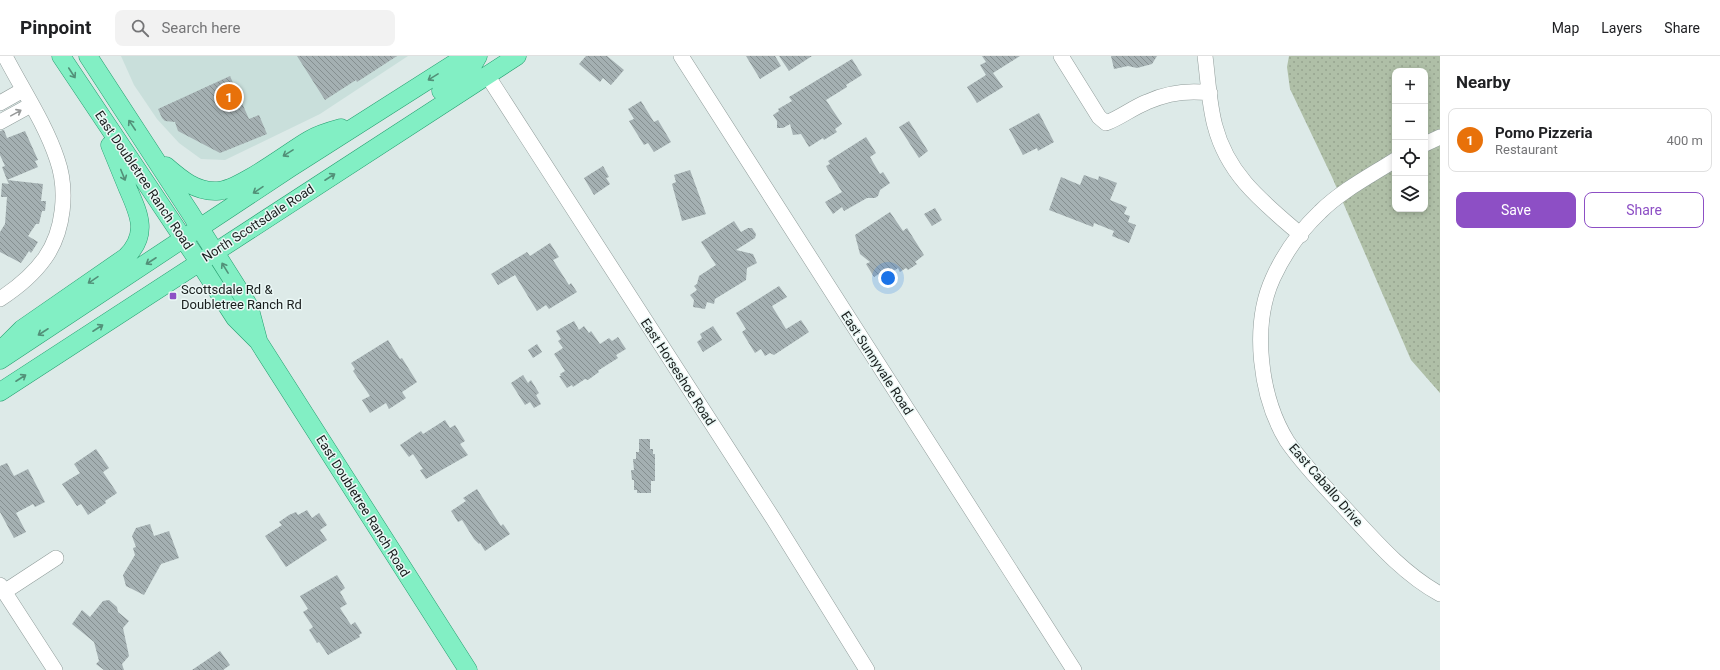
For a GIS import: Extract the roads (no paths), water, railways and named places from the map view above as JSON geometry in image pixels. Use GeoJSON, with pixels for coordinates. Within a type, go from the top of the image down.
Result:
{"type":"FeatureCollection","features":[{"type":"Feature","properties":{"kind":"main road","name":"East Doubletree Ranch Road"},"geometry":{"type":"LineString","coordinates":[[61,56],[184,239],[235,318],[258,341],[468,670]]}},
{"type":"Feature","properties":{"kind":"main road","name":"East Doubletree Ranch Road"},"geometry":{"type":"LineString","coordinates":[[88,56],[249,306],[258,341]]}},
{"type":"Feature","properties":{"kind":"main road","name":"North Scottsdale Road"},"geometry":{"type":"LineString","coordinates":[[0,360],[200,228],[466,56]]}},
{"type":"Feature","properties":{"kind":"main road"},"geometry":{"type":"LineString","coordinates":[[391,137],[429,99],[470,70],[478,56]]}},
{"type":"Feature","properties":{"kind":"main road","name":"North Scottsdale Road"},"geometry":{"type":"LineString","coordinates":[[0,392],[517,56]]}},
{"type":"Feature","properties":{"kind":"main road"},"geometry":{"type":"LineString","coordinates":[[0,350],[22,329],[126,257],[132,252],[139,238],[140,227],[138,213],[108,140],[82,89]]}},
{"type":"Feature","properties":{"kind":"main road"},"geometry":{"type":"LineString","coordinates":[[145,144],[177,176],[188,184],[204,190],[221,191],[240,183],[315,137],[375,114]]}},
{"type":"Feature","properties":{"kind":"street"},"geometry":{"type":"LineString","coordinates":[[0,299],[26,279],[45,258],[55,237],[63,201],[62,178],[58,160],[51,143],[5,56]]}},
{"type":"Feature","properties":{"kind":"street","name":"East Sunnyvale Road"},"geometry":{"type":"LineString","coordinates":[[681,56],[1074,670]]}},
{"type":"Feature","properties":{"kind":"street"},"geometry":{"type":"LineString","coordinates":[[1060,56],[1099,117],[1106,124],[1146,102],[1169,94],[1193,91],[1210,93]]}},
{"type":"Feature","properties":{"kind":"street"},"geometry":{"type":"LineString","coordinates":[[1205,56],[1215,126],[1222,147],[1236,172],[1252,192],[1301,234]]}},
{"type":"Feature","properties":{"kind":"street","name":"East Horseshoe Road"},"geometry":{"type":"LineString","coordinates":[[487,75],[774,520],[867,670]]}},
{"type":"Feature","properties":{"kind":"street"},"geometry":{"type":"LineString","coordinates":[[0,103],[23,90]]}},
{"type":"Feature","properties":{"kind":"street"},"geometry":{"type":"LineString","coordinates":[[0,122],[31,105]]}},
{"type":"Feature","properties":{"kind":"street"},"geometry":{"type":"LineString","coordinates":[[1428,143],[1440,137]]}},
{"type":"Feature","properties":{"kind":"street","name":"East Caballo Drive"},"geometry":{"type":"LineString","coordinates":[[1392,162],[1334,200],[1321,211],[1286,254],[1272,279],[1265,305],[1261,332],[1262,374],[1270,403],[1287,441],[1330,492],[1405,572],[1423,585],[1440,594]]}},
{"type":"Feature","properties":{"kind":"street"},"geometry":{"type":"LineString","coordinates":[[55,670],[2,588],[56,558]]}},
{"type":"Feature","properties":{"kind":"place","name":"Pomo Pizzeria"},"geometry":{"type":"Point","coordinates":[229,97]}},
{"type":"Feature","properties":{"kind":"place","name":"Scottsdale Rd & Doubletree Ranch Rd"},"geometry":{"type":"Point","coordinates":[173,296]}}]}
